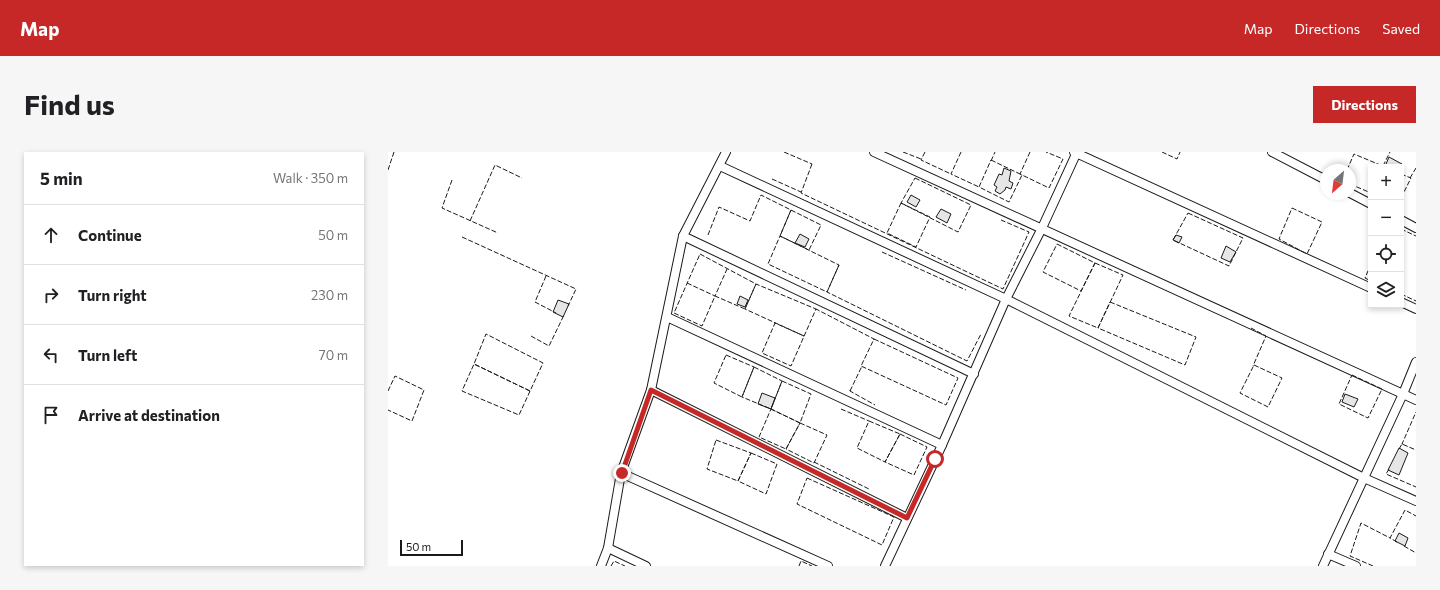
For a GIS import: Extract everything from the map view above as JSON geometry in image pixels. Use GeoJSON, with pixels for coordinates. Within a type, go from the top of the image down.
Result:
{"type":"FeatureCollection","features":[{"type":"Feature","properties":{"kind":"street"},"geometry":{"type":"LineString","coordinates":[[601,566],[608,548],[622,473],[651,390],[683,236],[726,152]]}},
{"type":"Feature","properties":{"kind":"street"},"geometry":{"type":"LineString","coordinates":[[874,152],[1416,400]]}},
{"type":"Feature","properties":{"kind":"street"},"geometry":{"type":"LineString","coordinates":[[885,566],[942,445],[1006,299],[1042,228],[1076,152],[1368,287]]}},
{"type":"Feature","properties":{"kind":"street"},"geometry":{"type":"LineString","coordinates":[[1272,152],[1320,177]]}},
{"type":"Feature","properties":{"kind":"street"},"geometry":{"type":"LineString","coordinates":[[720,166],[1006,299],[1364,478],[1416,501]]}},
{"type":"Feature","properties":{"kind":"street"},"geometry":{"type":"LineString","coordinates":[[1356,196],[1368,202]]}},
{"type":"Feature","properties":{"kind":"street"},"geometry":{"type":"LineString","coordinates":[[1404,222],[1416,228]]}},
{"type":"Feature","properties":{"kind":"street"},"geometry":{"type":"LineString","coordinates":[[683,236],[974,374]]}},
{"type":"Feature","properties":{"kind":"street"},"geometry":{"type":"LineString","coordinates":[[1404,303],[1416,309]]}},
{"type":"Feature","properties":{"kind":"street"},"geometry":{"type":"LineString","coordinates":[[667,317],[942,445]]}},
{"type":"Feature","properties":{"kind":"street"},"geometry":{"type":"LineString","coordinates":[[1323,566],[1403,394],[1416,362]]}},
{"type":"Feature","properties":{"kind":"street"},"geometry":{"type":"LineString","coordinates":[[651,390],[907,518]]}},
{"type":"Feature","properties":{"kind":"street"},"geometry":{"type":"LineString","coordinates":[[622,473],[828,566]]}},
{"type":"Feature","properties":{"kind":"street"},"geometry":{"type":"LineString","coordinates":[[608,548],[646,566]]}},
{"type":"Feature","properties":{"kind":"street"},"geometry":{"type":"LineString","coordinates":[[1328,554],[1356,566]]}},
{"type":"Feature","properties":{"kind":"building"},"geometry":{"type":"Polygon","coordinates":[[[1389,157],[1402,164],[1386,164],[1389,157]]]}},
{"type":"Feature","properties":{"kind":"building"},"geometry":{"type":"Polygon","coordinates":[[[1004,168],[1011,171],[1009,181],[1013,183],[1011,189],[1006,187],[1000,194],[995,191],[997,187],[994,185],[999,174],[1002,175],[1004,168]]]}},
{"type":"Feature","properties":{"kind":"building"},"geometry":{"type":"Polygon","coordinates":[[[911,195],[920,200],[916,207],[907,202],[911,195]]]}},
{"type":"Feature","properties":{"kind":"building"},"geometry":{"type":"Polygon","coordinates":[[[941,209],[951,214],[947,223],[936,217],[941,209]]]}},
{"type":"Feature","properties":{"kind":"building"},"geometry":{"type":"Polygon","coordinates":[[[800,234],[809,239],[805,247],[795,243],[800,234]]]}},
{"type":"Feature","properties":{"kind":"building"},"geometry":{"type":"Polygon","coordinates":[[[1176,235],[1182,237],[1179,243],[1173,240],[1176,235]]]}},
{"type":"Feature","properties":{"kind":"building"},"geometry":{"type":"Polygon","coordinates":[[[1226,246],[1236,252],[1230,262],[1221,258],[1226,246]]]}},
{"type":"Feature","properties":{"kind":"building"},"geometry":{"type":"Polygon","coordinates":[[[740,296],[748,300],[745,307],[737,304],[740,296]]]}},
{"type":"Feature","properties":{"kind":"building"},"geometry":{"type":"Polygon","coordinates":[[[558,300],[569,304],[563,317],[553,312],[558,300]]]}},
{"type":"Feature","properties":{"kind":"building"},"geometry":{"type":"Polygon","coordinates":[[[762,393],[775,398],[771,409],[758,404],[762,393]]]}},
{"type":"Feature","properties":{"kind":"building"},"geometry":{"type":"Polygon","coordinates":[[[1345,394],[1358,399],[1354,407],[1342,402],[1345,394]]]}},
{"type":"Feature","properties":{"kind":"building"},"geometry":{"type":"Polygon","coordinates":[[[1399,448],[1408,453],[1399,475],[1388,470],[1399,448]]]}},
{"type":"Feature","properties":{"kind":"building"},"geometry":{"type":"Polygon","coordinates":[[[1399,533],[1408,538],[1405,546],[1395,541],[1399,533]]]}},
{"type":"Feature","properties":{"kind":"fence"},"geometry":{"type":"LineString","coordinates":[[388,170],[394,152]]}},
{"type":"Feature","properties":{"kind":"fence"},"geometry":{"type":"LineString","coordinates":[[784,152],[812,164]]}},
{"type":"Feature","properties":{"kind":"fence"},"geometry":{"type":"LineString","coordinates":[[903,152],[921,159]]}},
{"type":"Feature","properties":{"kind":"fence"},"geometry":{"type":"LineString","coordinates":[[925,152],[921,160],[951,174]]}},
{"type":"Feature","properties":{"kind":"fence"},"geometry":{"type":"LineString","coordinates":[[961,152],[951,174],[979,186]]}},
{"type":"Feature","properties":{"kind":"fence"},"geometry":{"type":"LineString","coordinates":[[991,161],[995,152]]}},
{"type":"Feature","properties":{"kind":"fence"},"geometry":{"type":"LineString","coordinates":[[1030,152],[1020,174],[1049,188],[1063,159],[1046,152]]}},
{"type":"Feature","properties":{"kind":"fence"},"geometry":{"type":"LineString","coordinates":[[1162,152],[1177,159],[1180,152]]}},
{"type":"Feature","properties":{"kind":"fence"},"geometry":{"type":"LineString","coordinates":[[1384,164],[1390,152]]}},
{"type":"Feature","properties":{"kind":"fence"},"geometry":{"type":"LineString","coordinates":[[1350,164],[1354,154],[1378,164]]}},
{"type":"Feature","properties":{"kind":"fence"},"geometry":{"type":"LineString","coordinates":[[991,160],[1022,175],[1009,202],[979,187],[991,160]]}},
{"type":"Feature","properties":{"kind":"fence"},"geometry":{"type":"LineString","coordinates":[[812,164],[801,193],[1003,289],[1029,232],[1001,220]]}},
{"type":"Feature","properties":{"kind":"fence"},"geometry":{"type":"LineString","coordinates":[[470,221],[495,165],[522,178]]}},
{"type":"Feature","properties":{"kind":"fence"},"geometry":{"type":"LineString","coordinates":[[1410,178],[1416,168]]}},
{"type":"Feature","properties":{"kind":"fence"},"geometry":{"type":"LineString","coordinates":[[1404,175],[1411,178],[1404,192]]}},
{"type":"Feature","properties":{"kind":"fence"},"geometry":{"type":"LineString","coordinates":[[915,178],[971,205],[958,232],[901,203],[915,178]]}},
{"type":"Feature","properties":{"kind":"fence"},"geometry":{"type":"LineString","coordinates":[[772,179],[801,192]]}},
{"type":"Feature","properties":{"kind":"fence"},"geometry":{"type":"LineString","coordinates":[[452,180],[442,208],[498,233]]}},
{"type":"Feature","properties":{"kind":"fence"},"geometry":{"type":"LineString","coordinates":[[1356,187],[1368,192]]}},
{"type":"Feature","properties":{"kind":"fence"},"geometry":{"type":"LineString","coordinates":[[708,235],[719,207],[750,221],[761,195],[791,210],[780,236]]}},
{"type":"Feature","properties":{"kind":"fence"},"geometry":{"type":"LineString","coordinates":[[901,203],[930,217],[916,247],[887,233],[901,203]]}},
{"type":"Feature","properties":{"kind":"fence"},"geometry":{"type":"LineString","coordinates":[[1292,208],[1322,222],[1307,254],[1279,239],[1292,208]]}},
{"type":"Feature","properties":{"kind":"fence"},"geometry":{"type":"LineString","coordinates":[[791,210],[821,225],[809,250],[780,236],[791,210]]}},
{"type":"Feature","properties":{"kind":"fence"},"geometry":{"type":"LineString","coordinates":[[1188,213],[1243,238],[1229,266],[1173,240],[1188,213]]}},
{"type":"Feature","properties":{"kind":"fence"},"geometry":{"type":"LineString","coordinates":[[1404,230],[1416,236]]}},
{"type":"Feature","properties":{"kind":"fence"},"geometry":{"type":"LineString","coordinates":[[780,236],[839,265],[827,292],[768,264],[780,236]]}},
{"type":"Feature","properties":{"kind":"fence"},"geometry":{"type":"LineString","coordinates":[[462,237],[576,289],[568,306]]}},
{"type":"Feature","properties":{"kind":"fence"},"geometry":{"type":"LineString","coordinates":[[1057,244],[1095,263],[1081,291],[1043,272],[1057,244]]}},
{"type":"Feature","properties":{"kind":"fence"},"geometry":{"type":"LineString","coordinates":[[882,252],[966,290]]}},
{"type":"Feature","properties":{"kind":"fence"},"geometry":{"type":"LineString","coordinates":[[700,254],[756,284],[745,309],[715,296],[702,326],[674,313],[700,254]]}},
{"type":"Feature","properties":{"kind":"fence"},"geometry":{"type":"LineString","coordinates":[[1095,263],[1123,275],[1098,328],[1069,316],[1095,263]]}},
{"type":"Feature","properties":{"kind":"fence"},"geometry":{"type":"LineString","coordinates":[[839,265],[827,292],[967,361],[981,334]]}},
{"type":"Feature","properties":{"kind":"fence"},"geometry":{"type":"LineString","coordinates":[[687,283],[715,296],[727,269]]}},
{"type":"Feature","properties":{"kind":"fence"},"geometry":{"type":"LineString","coordinates":[[1368,271],[1365,278],[1368,280]]}},
{"type":"Feature","properties":{"kind":"fence"},"geometry":{"type":"LineString","coordinates":[[546,276],[535,302],[556,313]]}},
{"type":"Feature","properties":{"kind":"fence"},"geometry":{"type":"LineString","coordinates":[[756,284],[816,309],[791,366],[762,353],[775,323],[804,336],[745,309],[756,284]]}},
{"type":"Feature","properties":{"kind":"fence"},"geometry":{"type":"LineString","coordinates":[[1404,295],[1416,301]]}},
{"type":"Feature","properties":{"kind":"fence"},"geometry":{"type":"LineString","coordinates":[[1110,302],[1196,337],[1185,365],[1098,328],[1110,302]]}},
{"type":"Feature","properties":{"kind":"fence"},"geometry":{"type":"LineString","coordinates":[[816,310],[874,340]]}},
{"type":"Feature","properties":{"kind":"fence"},"geometry":{"type":"LineString","coordinates":[[531,336],[549,346],[564,315]]}},
{"type":"Feature","properties":{"kind":"fence"},"geometry":{"type":"LineString","coordinates":[[1251,328],[1266,336],[1253,366]]}},
{"type":"Feature","properties":{"kind":"fence"},"geometry":{"type":"LineString","coordinates":[[530,391],[474,364],[462,391],[519,415],[543,363],[486,334],[474,364],[530,391]]}},
{"type":"Feature","properties":{"kind":"fence"},"geometry":{"type":"LineString","coordinates":[[874,339],[958,378],[946,405],[861,366],[874,339]]}},
{"type":"Feature","properties":{"kind":"fence"},"geometry":{"type":"LineString","coordinates":[[726,355],[754,367],[742,397],[714,383],[726,355]]}},
{"type":"Feature","properties":{"kind":"fence"},"geometry":{"type":"LineString","coordinates":[[1254,365],[1282,378],[1268,407],[1240,393],[1254,365]]}},
{"type":"Feature","properties":{"kind":"fence"},"geometry":{"type":"LineString","coordinates":[[850,391],[862,366]]}},
{"type":"Feature","properties":{"kind":"fence"},"geometry":{"type":"LineString","coordinates":[[754,367],[782,381],[771,409],[742,397],[754,367]]}},
{"type":"Feature","properties":{"kind":"fence"},"geometry":{"type":"LineString","coordinates":[[1352,375],[1382,389],[1368,418],[1339,404],[1352,375]]}},
{"type":"Feature","properties":{"kind":"fence"},"geometry":{"type":"LineString","coordinates":[[388,391],[395,376],[424,390],[412,421],[388,410]]}},
{"type":"Feature","properties":{"kind":"fence"},"geometry":{"type":"LineString","coordinates":[[782,381],[811,394],[800,423],[771,409],[782,381]]}},
{"type":"Feature","properties":{"kind":"fence"},"geometry":{"type":"LineString","coordinates":[[850,390],[875,405]]}},
{"type":"Feature","properties":{"kind":"fence"},"geometry":{"type":"LineString","coordinates":[[771,409],[800,423],[786,449],[759,437],[771,409]]}},
{"type":"Feature","properties":{"kind":"fence"},"geometry":{"type":"LineString","coordinates":[[841,409],[869,421]]}},
{"type":"Feature","properties":{"kind":"fence"},"geometry":{"type":"LineString","coordinates":[[1403,444],[1416,412]]}},
{"type":"Feature","properties":{"kind":"fence"},"geometry":{"type":"LineString","coordinates":[[869,421],[900,434],[885,462],[857,448],[869,421]]}},
{"type":"Feature","properties":{"kind":"fence"},"geometry":{"type":"LineString","coordinates":[[800,423],[827,435],[814,463],[786,449],[800,423]]}},
{"type":"Feature","properties":{"kind":"fence"},"geometry":{"type":"LineString","coordinates":[[900,434],[927,447],[914,475],[885,462],[900,434]]}},
{"type":"Feature","properties":{"kind":"fence"},"geometry":{"type":"LineString","coordinates":[[716,440],[751,453],[738,481],[707,469],[716,440]]}},
{"type":"Feature","properties":{"kind":"fence"},"geometry":{"type":"LineString","coordinates":[[1399,449],[1402,444],[1416,450]]}},
{"type":"Feature","properties":{"kind":"fence"},"geometry":{"type":"LineString","coordinates":[[751,453],[777,464],[766,494],[738,481],[751,453]]}},
{"type":"Feature","properties":{"kind":"fence"},"geometry":{"type":"LineString","coordinates":[[814,462],[869,489]]}},
{"type":"Feature","properties":{"kind":"fence"},"geometry":{"type":"LineString","coordinates":[[1389,469],[1386,474],[1416,487]]}},
{"type":"Feature","properties":{"kind":"fence"},"geometry":{"type":"LineString","coordinates":[[807,478],[894,517],[882,545],[797,504],[807,478]]}},
{"type":"Feature","properties":{"kind":"fence"},"geometry":{"type":"LineString","coordinates":[[1397,542],[1390,538],[1405,510],[1416,516]]}},
{"type":"Feature","properties":{"kind":"fence"},"geometry":{"type":"LineString","coordinates":[[1373,566],[1350,556],[1361,523],[1390,538]]}},
{"type":"Feature","properties":{"kind":"fence"},"geometry":{"type":"LineString","coordinates":[[1404,546],[1416,553]]}},
{"type":"Feature","properties":{"kind":"fence"},"geometry":{"type":"LineString","coordinates":[[611,566],[614,561],[625,566]]}},
{"type":"Feature","properties":{"kind":"fence"},"geometry":{"type":"LineString","coordinates":[[799,566],[801,561],[812,566]]}},
{"type":"Feature","properties":{"kind":"route"},"geometry":{"type":"LineString","coordinates":[[622,473],[651,390],[907,518],[935,459]]}}]}
